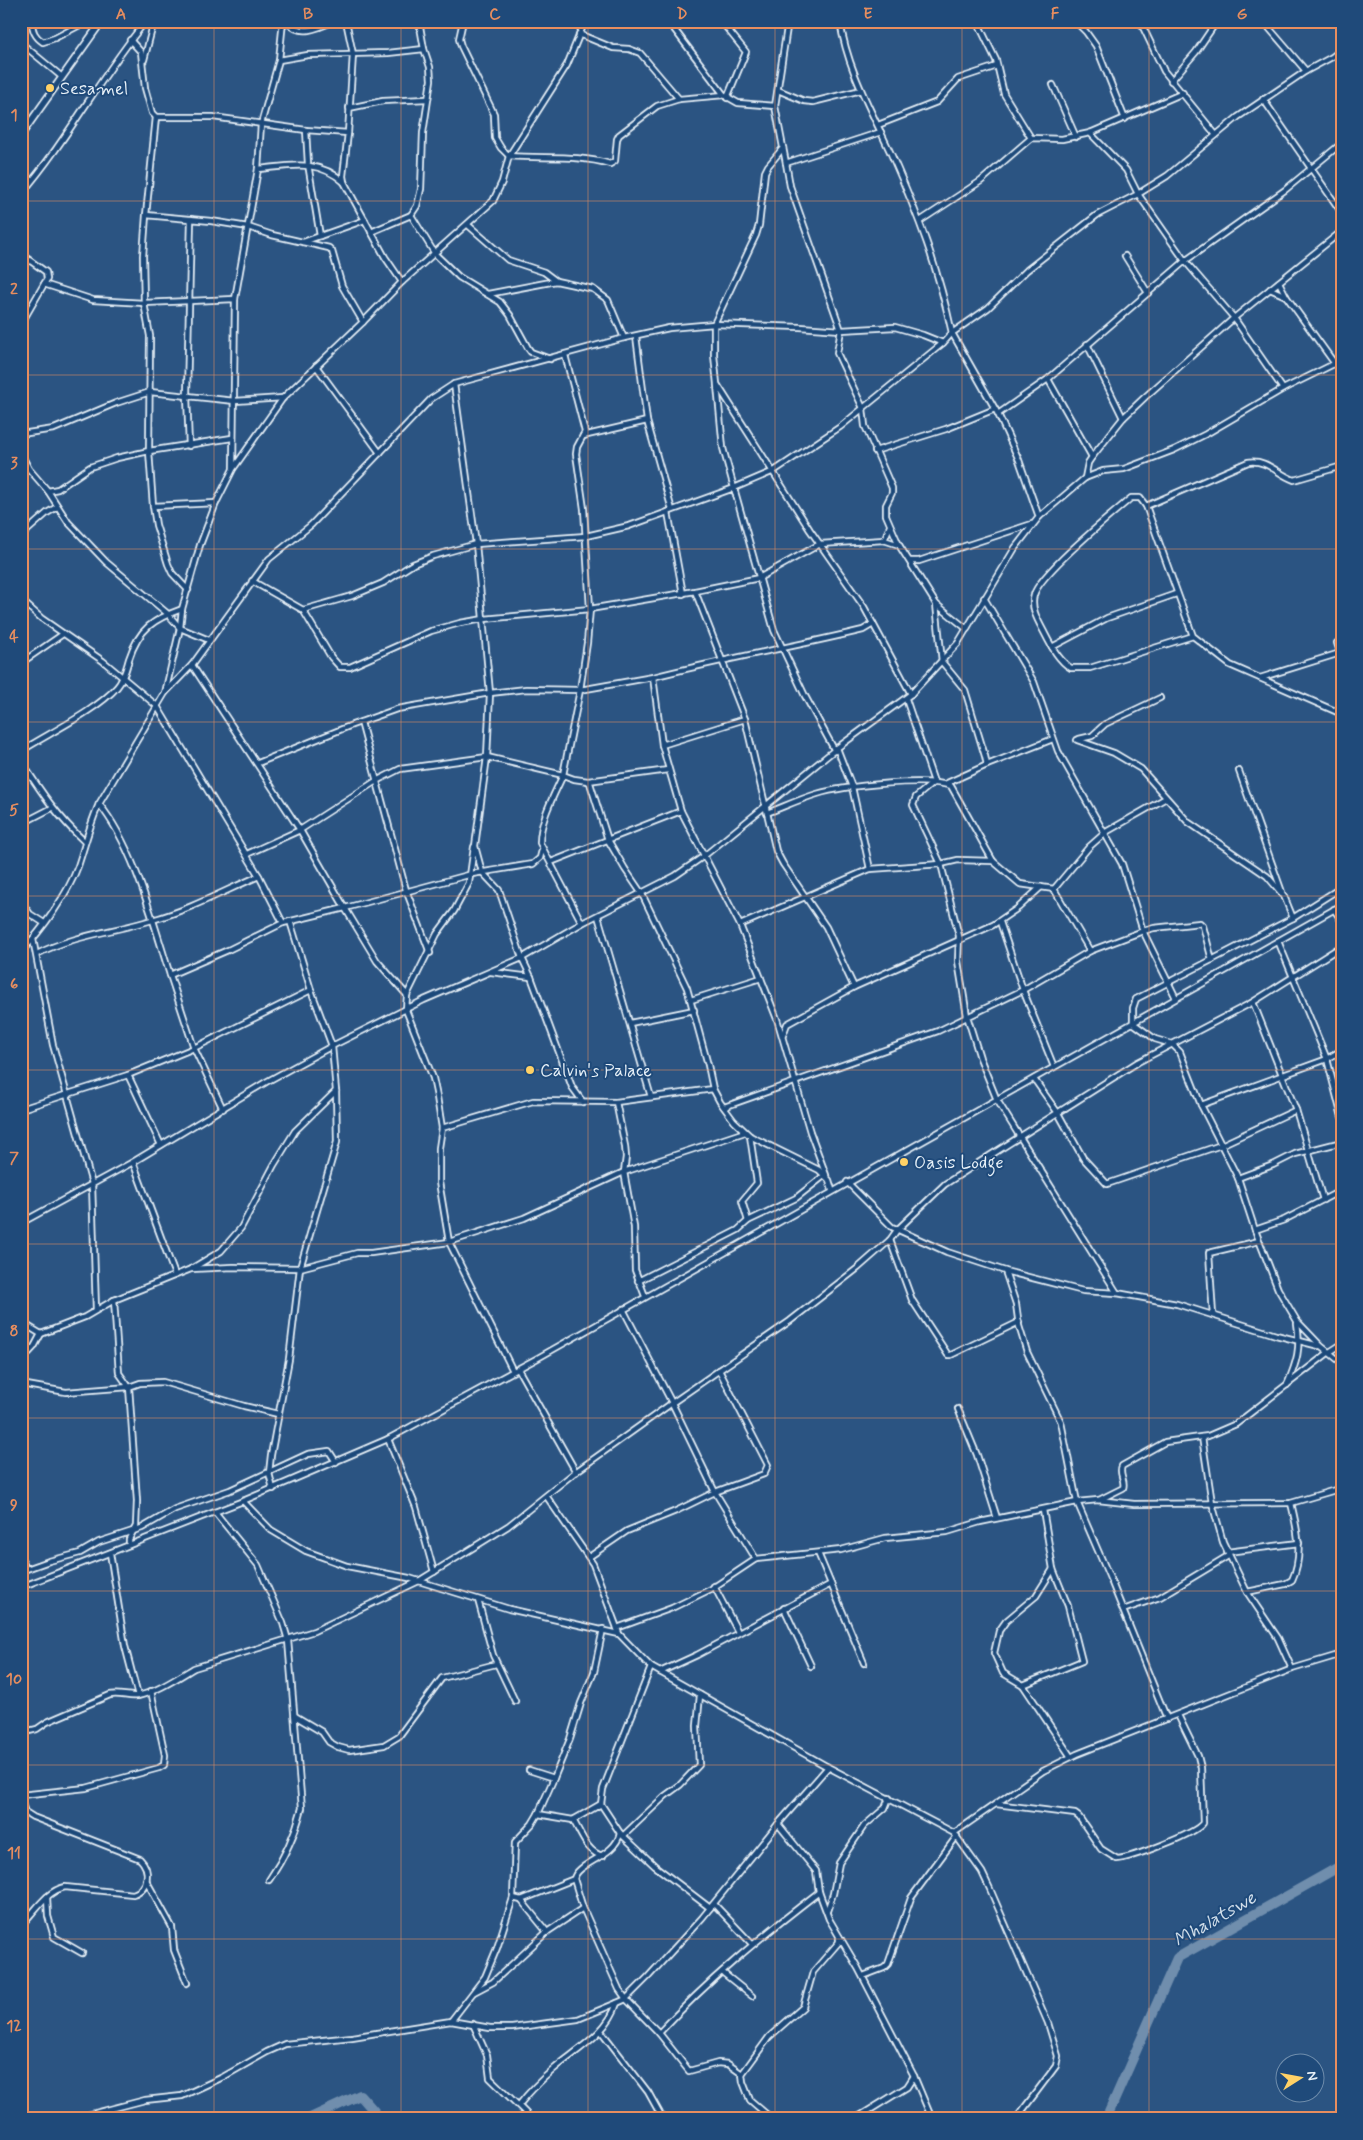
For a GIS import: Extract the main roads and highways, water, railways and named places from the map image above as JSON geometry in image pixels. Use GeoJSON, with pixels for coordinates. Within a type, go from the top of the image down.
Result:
{"type":"FeatureCollection","features":[{"type":"Feature","properties":{"kind":"waterway","name":"Mhalatswe"},"geometry":{"type":"LineString","coordinates":[[1106,2119],[1177,1958],[1342,1865]]}},
{"type":"Feature","properties":{"kind":"waterway","name":"Mhalatswe"},"geometry":{"type":"LineString","coordinates":[[308,2119],[360,2095],[381,2119]]}},
{"type":"Feature","properties":{"kind":"place","name":"Sesamel"},"geometry":{"type":"Point","coordinates":[50,88]}},
{"type":"Feature","properties":{"kind":"place","name":"Calvin's Palace"},"geometry":{"type":"Point","coordinates":[530,1070]}},
{"type":"Feature","properties":{"kind":"place","name":"Oasis Lodge"},"geometry":{"type":"Point","coordinates":[904,1162]}}]}
